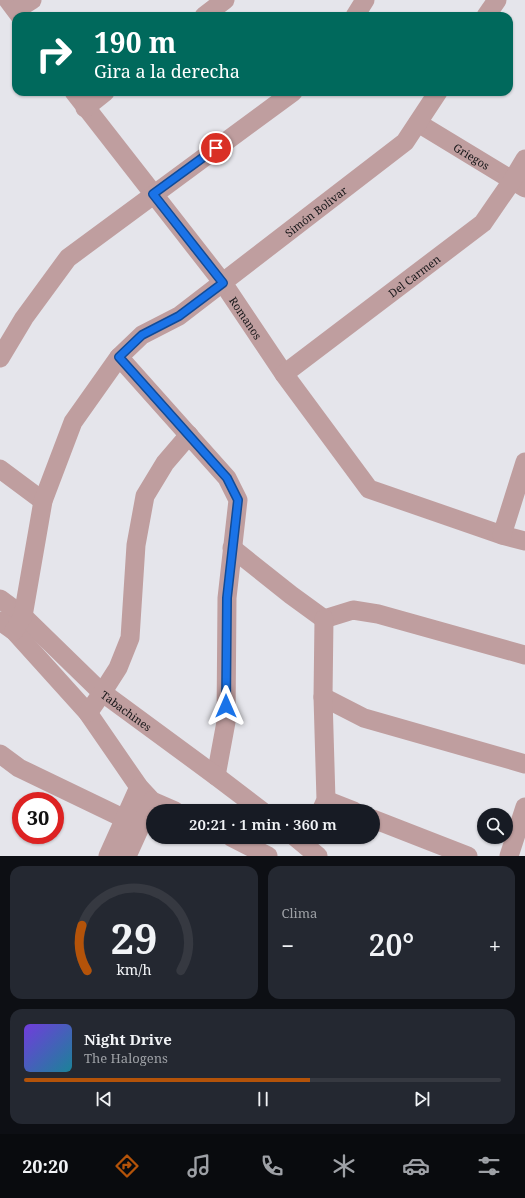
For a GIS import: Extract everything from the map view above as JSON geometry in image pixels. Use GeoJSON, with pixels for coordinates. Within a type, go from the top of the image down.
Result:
{"type":"FeatureCollection","features":[{"type":"Feature","properties":{"kind":"street"},"geometry":{"type":"LineString","coordinates":[[15,9],[32,0]]}},
{"type":"Feature","properties":{"kind":"street"},"geometry":{"type":"LineString","coordinates":[[209,12],[225,0]]}},
{"type":"Feature","properties":{"kind":"street"},"geometry":{"type":"LineString","coordinates":[[358,12],[365,0]]}},
{"type":"Feature","properties":{"kind":"street"},"geometry":{"type":"LineString","coordinates":[[488,12],[496,0]]}},
{"type":"Feature","properties":{"kind":"street","name":"Romanos"},"geometry":{"type":"LineString","coordinates":[[77,96],[223,283],[284,374],[369,489],[502,535]]}},
{"type":"Feature","properties":{"kind":"street"},"geometry":{"type":"LineString","coordinates":[[85,108],[100,96]]}},
{"type":"Feature","properties":{"kind":"street"},"geometry":{"type":"LineString","coordinates":[[0,358],[24,318],[68,258],[105,229],[288,96]]}},
{"type":"Feature","properties":{"kind":"street","name":"Simón Bolivar"},"geometry":{"type":"LineString","coordinates":[[12,623],[43,501],[73,422],[119,357],[142,335],[179,316],[405,142],[435,96]]}},
{"type":"Feature","properties":{"kind":"street","name":"Griegos"},"geometry":{"type":"LineString","coordinates":[[418,123],[518,184]]}},
{"type":"Feature","properties":{"kind":"street","name":"Del Carmen"},"geometry":{"type":"LineString","coordinates":[[284,374],[483,223],[518,184],[525,159]]}},
{"type":"Feature","properties":{"kind":"street"},"geometry":{"type":"LineString","coordinates":[[119,357],[227,478],[238,500],[227,598],[226,722],[216,776]]}},
{"type":"Feature","properties":{"kind":"street"},"geometry":{"type":"LineString","coordinates":[[88,713],[118,668],[130,638],[136,545],[145,496],[165,463],[189,436]]}},
{"type":"Feature","properties":{"kind":"street"},"geometry":{"type":"LineString","coordinates":[[525,462],[502,535],[525,541]]}},
{"type":"Feature","properties":{"kind":"street"},"geometry":{"type":"LineString","coordinates":[[0,469],[43,501]]}},
{"type":"Feature","properties":{"kind":"street"},"geometry":{"type":"LineString","coordinates":[[232,548],[324,619]]}},
{"type":"Feature","properties":{"kind":"street","name":"Tabachines"},"geometry":{"type":"LineString","coordinates":[[0,599],[12,623],[88,713],[139,787],[152,801],[159,804]]}},
{"type":"Feature","properties":{"kind":"street"},"geometry":{"type":"LineString","coordinates":[[324,619],[353,610],[378,614],[525,655]]}},
{"type":"Feature","properties":{"kind":"street"},"geometry":{"type":"LineString","coordinates":[[324,619],[324,804]]}},
{"type":"Feature","properties":{"kind":"street","name":"Tabachines"},"geometry":{"type":"LineString","coordinates":[[12,623],[102,693],[253,804]]}},
{"type":"Feature","properties":{"kind":"street"},"geometry":{"type":"LineString","coordinates":[[324,697],[364,718],[525,764]]}},
{"type":"Feature","properties":{"kind":"street"},"geometry":{"type":"LineString","coordinates":[[0,754],[19,768],[125,819]]}},
{"type":"Feature","properties":{"kind":"street"},"geometry":{"type":"LineString","coordinates":[[108,856],[139,787]]}},
{"type":"Feature","properties":{"kind":"street"},"geometry":{"type":"LineString","coordinates":[[128,856],[152,801]]}},
{"type":"Feature","properties":{"kind":"street"},"geometry":{"type":"LineString","coordinates":[[508,856],[525,807]]}},
{"type":"Feature","properties":{"kind":"street"},"geometry":{"type":"LineString","coordinates":[[380,822],[468,856]]}},
{"type":"Feature","properties":{"kind":"street"},"geometry":{"type":"LineString","coordinates":[[244,844],[268,856]]}},
{"type":"Feature","properties":{"kind":"route"},"geometry":{"type":"LineString","coordinates":[[216,148],[153,194],[223,283],[179,316],[142,335],[119,357],[227,478],[238,500],[227,598],[226,706]]}}]}
